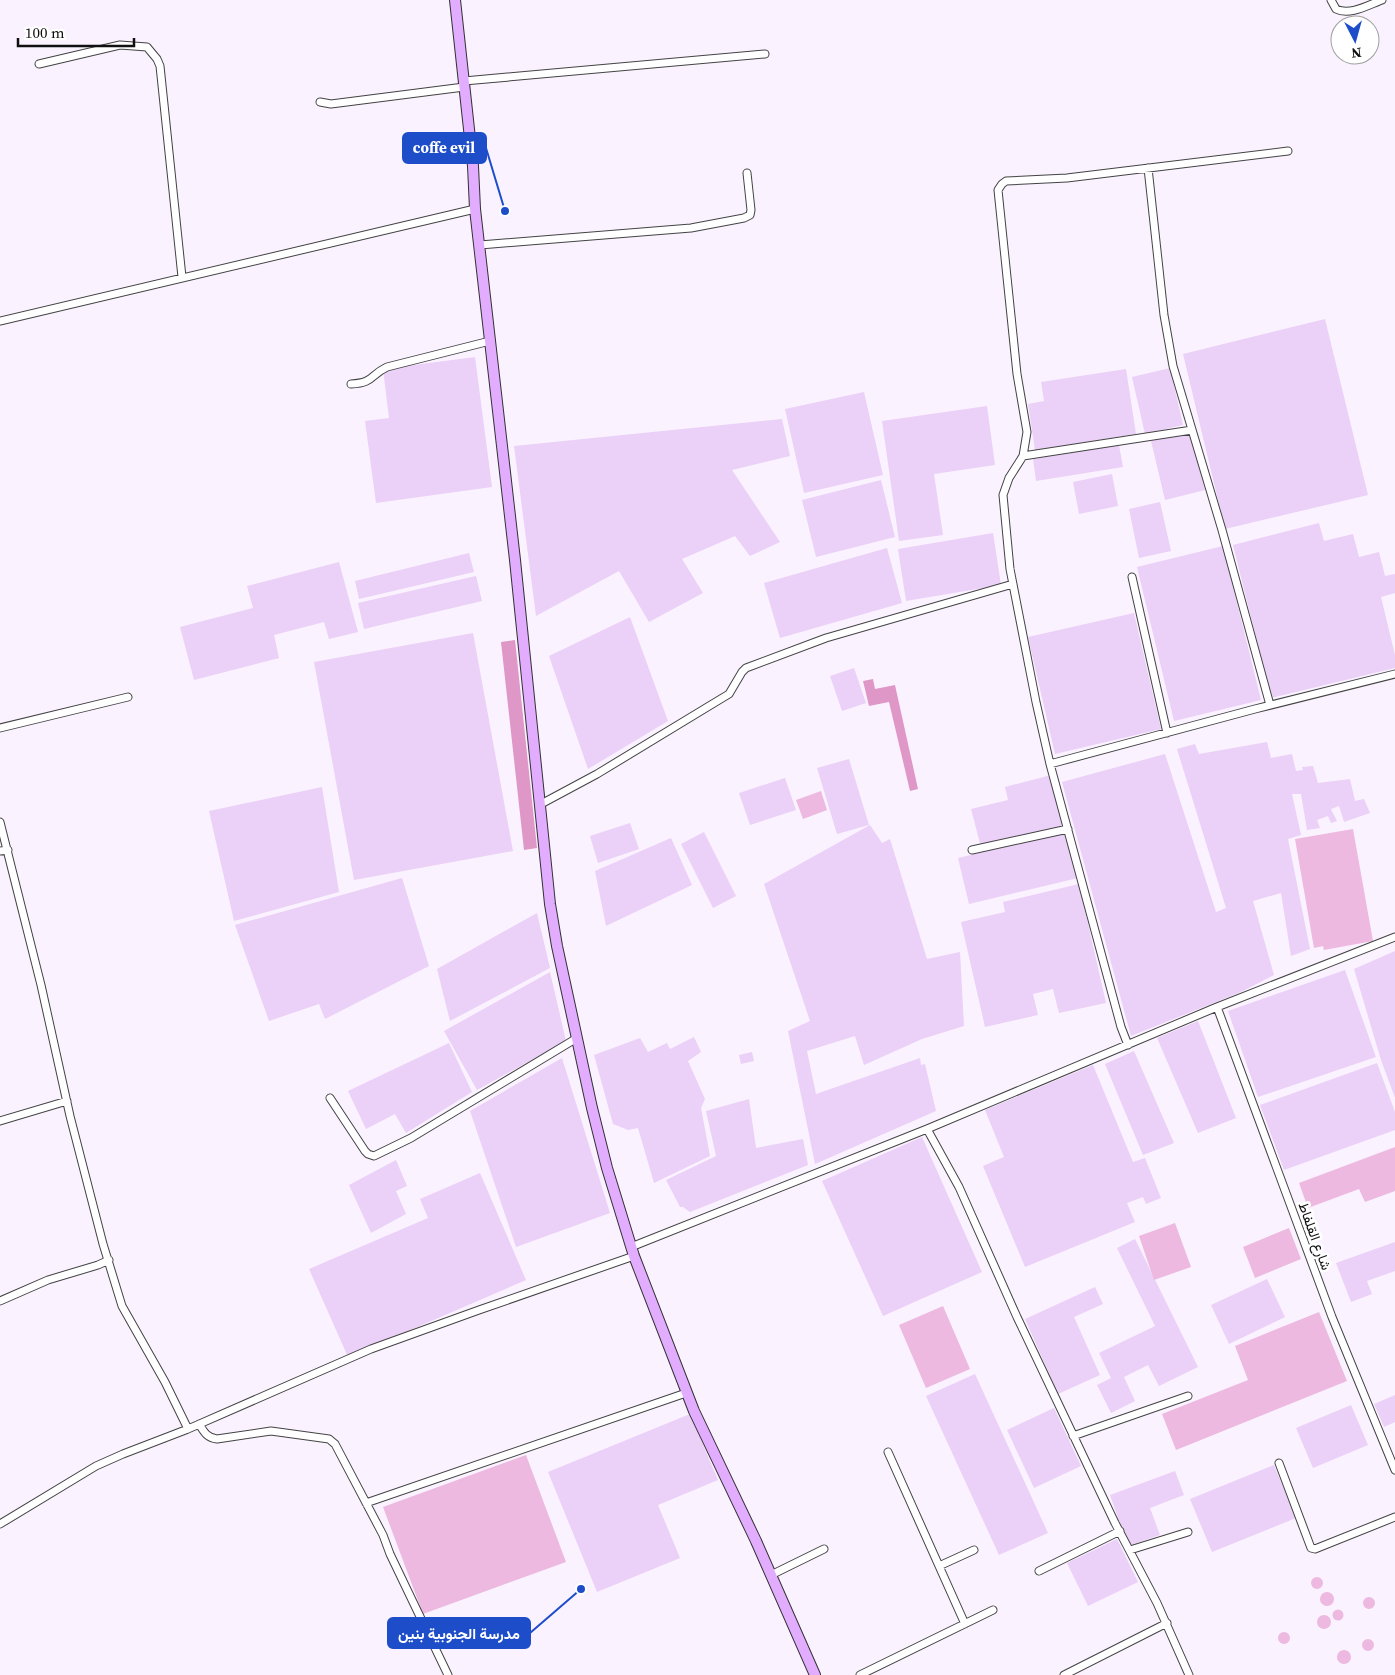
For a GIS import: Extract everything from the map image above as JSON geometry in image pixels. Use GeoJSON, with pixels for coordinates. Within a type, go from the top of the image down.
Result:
{"type":"FeatureCollection","features":[{"type":"Feature","properties":{"kind":"street"},"geometry":{"type":"LineString","coordinates":[[455,0],[473,166],[475,209],[541,804],[550,904],[557,946],[607,1168],[633,1252],[686,1393],[771,1575],[815,1675]]}},
{"type":"Feature","properties":{"kind":"street"},"geometry":{"type":"LineString","coordinates":[[1331,0],[1336,9],[1342,12],[1351,12],[1382,0]]}},
{"type":"Feature","properties":{"kind":"street"},"geometry":{"type":"LineString","coordinates":[[39,64],[120,45],[147,48],[157,59],[164,103],[182,277]]}},
{"type":"Feature","properties":{"kind":"street"},"geometry":{"type":"LineString","coordinates":[[320,102],[331,104],[464,84],[765,54]]}},
{"type":"Feature","properties":{"kind":"street"},"geometry":{"type":"LineString","coordinates":[[1128,1045],[1121,1027],[1050,764],[1013,584],[1003,495],[1009,478],[1023,456],[1027,432],[1017,374],[999,188],[1006,181],[1067,178],[1288,151]]}},
{"type":"Feature","properties":{"kind":"street"},"geometry":{"type":"LineString","coordinates":[[1148,168],[1164,315],[1173,366],[1270,705]]}},
{"type":"Feature","properties":{"kind":"street"},"geometry":{"type":"LineString","coordinates":[[480,245],[691,228],[744,218],[750,215],[751,210],[747,173]]}},
{"type":"Feature","properties":{"kind":"street"},"geometry":{"type":"LineString","coordinates":[[0,321],[475,209]]}},
{"type":"Feature","properties":{"kind":"street"},"geometry":{"type":"LineString","coordinates":[[351,384],[369,381],[387,367],[490,340]]}},
{"type":"Feature","properties":{"kind":"street"},"geometry":{"type":"LineString","coordinates":[[1023,456],[1192,430]]}},
{"type":"Feature","properties":{"kind":"street"},"geometry":{"type":"LineString","coordinates":[[1132,577],[1166,733]]}},
{"type":"Feature","properties":{"kind":"street"},"geometry":{"type":"LineString","coordinates":[[541,804],[597,774],[729,694],[746,668],[826,638],[1013,584]]}},
{"type":"Feature","properties":{"kind":"street"},"geometry":{"type":"LineString","coordinates":[[1050,764],[1270,705],[1395,674]]}},
{"type":"Feature","properties":{"kind":"street"},"geometry":{"type":"LineString","coordinates":[[0,728],[128,697]]}},
{"type":"Feature","properties":{"kind":"street"},"geometry":{"type":"LineString","coordinates":[[0,822],[4,850],[42,986],[67,1101],[103,1244],[122,1306],[188,1428]]}},
{"type":"Feature","properties":{"kind":"street"},"geometry":{"type":"LineString","coordinates":[[972,850],[1068,829]]}},
{"type":"Feature","properties":{"kind":"street"},"geometry":{"type":"LineString","coordinates":[[0,1524],[96,1466],[371,1350],[633,1252],[1217,1007],[1395,937]]}},
{"type":"Feature","properties":{"kind":"street","name":"شارع القلفاط"},"geometry":{"type":"LineString","coordinates":[[1217,1007],[1332,1317],[1395,1470]]}},
{"type":"Feature","properties":{"kind":"street"},"geometry":{"type":"LineString","coordinates":[[330,1098],[368,1154],[374,1156],[411,1138],[577,1038]]}},
{"type":"Feature","properties":{"kind":"street"},"geometry":{"type":"LineString","coordinates":[[0,1121],[67,1101]]}},
{"type":"Feature","properties":{"kind":"street"},"geometry":{"type":"LineString","coordinates":[[927,1129],[959,1187],[986,1250],[1073,1436],[1167,1623],[1189,1675]]}},
{"type":"Feature","properties":{"kind":"street"},"geometry":{"type":"LineString","coordinates":[[0,1301],[48,1280],[109,1260]]}},
{"type":"Feature","properties":{"kind":"street"},"geometry":{"type":"LineString","coordinates":[[366,1503],[686,1393]]}},
{"type":"Feature","properties":{"kind":"street"},"geometry":{"type":"LineString","coordinates":[[1073,1436],[1188,1396]]}},
{"type":"Feature","properties":{"kind":"street"},"geometry":{"type":"LineString","coordinates":[[199,1424],[210,1438],[217,1439],[271,1431],[329,1440],[335,1444],[383,1535],[390,1554],[448,1675]]}},
{"type":"Feature","properties":{"kind":"street"},"geometry":{"type":"LineString","coordinates":[[888,1452],[965,1624]]}},
{"type":"Feature","properties":{"kind":"street"},"geometry":{"type":"LineString","coordinates":[[1279,1463],[1311,1548],[1315,1549],[1395,1517]]}},
{"type":"Feature","properties":{"kind":"street"},"geometry":{"type":"LineString","coordinates":[[1039,1571],[1120,1531]]}},
{"type":"Feature","properties":{"kind":"street"},"geometry":{"type":"LineString","coordinates":[[1130,1550],[1188,1532]]}},
{"type":"Feature","properties":{"kind":"street"},"geometry":{"type":"LineString","coordinates":[[771,1575],[824,1549]]}},
{"type":"Feature","properties":{"kind":"street"},"geometry":{"type":"LineString","coordinates":[[939,1566],[974,1550]]}},
{"type":"Feature","properties":{"kind":"street"},"geometry":{"type":"LineString","coordinates":[[860,1675],[993,1610]]}},
{"type":"Feature","properties":{"kind":"street"},"geometry":{"type":"LineString","coordinates":[[1064,1675],[1167,1623]]}},
{"type":"Feature","properties":{"kind":"shaded area"},"geometry":{"type":"Polygon","coordinates":[[[1325,319],[1368,495],[1225,529],[1183,354],[1325,319]]]}},
{"type":"Feature","properties":{"kind":"shaded area"},"geometry":{"type":"Polygon","coordinates":[[[475,357],[492,487],[376,503],[365,421],[389,418],[383,369],[475,357]]]}},
{"type":"Feature","properties":{"kind":"shaded area"},"geometry":{"type":"Polygon","coordinates":[[[1170,368],[1183,425],[1145,434],[1132,377],[1170,368]]]}},
{"type":"Feature","properties":{"kind":"shaded area"},"geometry":{"type":"Polygon","coordinates":[[[1126,369],[1136,434],[1035,450],[1028,404],[1044,401],[1041,382],[1126,369]]]}},
{"type":"Feature","properties":{"kind":"shaded area"},"geometry":{"type":"Polygon","coordinates":[[[864,392],[883,475],[804,493],[785,409],[864,392]]]}},
{"type":"Feature","properties":{"kind":"shaded area"},"geometry":{"type":"Polygon","coordinates":[[[987,406],[995,465],[934,474],[943,535],[899,541],[882,421],[987,406]]]}},
{"type":"Feature","properties":{"kind":"shaded area"},"geometry":{"type":"Polygon","coordinates":[[[782,419],[790,456],[732,470],[780,542],[750,556],[735,536],[682,559],[703,593],[649,622],[619,571],[536,616],[514,446],[782,419]]]}},
{"type":"Feature","properties":{"kind":"shaded area"},"geometry":{"type":"Polygon","coordinates":[[[1191,431],[1205,490],[1165,500],[1151,441],[1191,431]]]}},
{"type":"Feature","properties":{"kind":"shaded area"},"geometry":{"type":"Polygon","coordinates":[[[1119,445],[1123,467],[1036,481],[1033,459],[1119,445]]]}},
{"type":"Feature","properties":{"kind":"shaded area"},"geometry":{"type":"Polygon","coordinates":[[[1112,474],[1118,506],[1079,514],[1073,482],[1112,474]]]}},
{"type":"Feature","properties":{"kind":"shaded area"},"geometry":{"type":"Polygon","coordinates":[[[881,480],[895,537],[816,557],[802,500],[881,480]]]}},
{"type":"Feature","properties":{"kind":"shaded area"},"geometry":{"type":"Polygon","coordinates":[[[1160,502],[1171,551],[1139,558],[1129,509],[1160,502]]]}},
{"type":"Feature","properties":{"kind":"shaded area"},"geometry":{"type":"Polygon","coordinates":[[[1319,523],[1324,541],[1353,534],[1359,557],[1379,552],[1385,576],[1395,574],[1395,593],[1381,597],[1395,655],[1395,668],[1271,698],[1233,545],[1319,523]]]}},
{"type":"Feature","properties":{"kind":"shaded area"},"geometry":{"type":"Polygon","coordinates":[[[993,533],[1001,585],[906,601],[898,549],[993,533]]]}},
{"type":"Feature","properties":{"kind":"shaded area"},"geometry":{"type":"Polygon","coordinates":[[[1223,546],[1261,700],[1174,721],[1137,567],[1223,546]]]}},
{"type":"Feature","properties":{"kind":"shaded area"},"geometry":{"type":"Polygon","coordinates":[[[887,548],[902,603],[780,638],[764,583],[887,548]]]}},
{"type":"Feature","properties":{"kind":"shaded area"},"geometry":{"type":"Polygon","coordinates":[[[469,553],[474,572],[359,599],[355,581],[469,553]]]}},
{"type":"Feature","properties":{"kind":"shaded area"},"geometry":{"type":"Polygon","coordinates":[[[339,562],[358,632],[329,639],[324,622],[274,635],[279,658],[194,680],[180,627],[253,608],[247,586],[339,562]]]}},
{"type":"Feature","properties":{"kind":"shaded area"},"geometry":{"type":"Polygon","coordinates":[[[476,576],[482,601],[364,629],[358,603],[476,576]]]}},
{"type":"Feature","properties":{"kind":"shaded area"},"geometry":{"type":"Polygon","coordinates":[[[1134,613],[1161,729],[1055,754],[1028,637],[1134,613]]]}},
{"type":"Feature","properties":{"kind":"shaded area"},"geometry":{"type":"Polygon","coordinates":[[[630,617],[668,721],[588,769],[549,656],[630,617]]]}},
{"type":"Feature","properties":{"kind":"shaded area"},"geometry":{"type":"Polygon","coordinates":[[[473,633],[513,851],[354,880],[314,662],[473,633]]]}},
{"type":"Feature","properties":{"kind":"shaded area"},"geometry":{"type":"Polygon","coordinates":[[[515,640],[537,848],[524,850],[501,642],[515,640]]]}},
{"type":"Feature","properties":{"kind":"shaded area"},"geometry":{"type":"Polygon","coordinates":[[[854,668],[866,703],[842,711],[830,676],[854,668]]]}},
{"type":"Feature","properties":{"kind":"shaded area"},"geometry":{"type":"Polygon","coordinates":[[[873,679],[875,689],[895,685],[918,789],[910,791],[889,702],[869,706],[863,681],[873,679]]]}},
{"type":"Feature","properties":{"kind":"shaded area"},"geometry":{"type":"Polygon","coordinates":[[[1267,742],[1271,758],[1292,754],[1296,771],[1303,770],[1302,767],[1313,766],[1318,783],[1350,779],[1355,801],[1364,799],[1370,813],[1344,822],[1339,806],[1331,809],[1337,821],[1331,823],[1328,816],[1317,820],[1320,828],[1307,830],[1301,794],[1292,794],[1301,835],[1288,839],[1310,949],[1291,956],[1281,893],[1253,901],[1274,975],[1241,992],[1131,1036],[1062,782],[1165,754],[1216,912],[1226,908],[1177,749],[1195,744],[1199,754],[1267,742]]]}},
{"type":"Feature","properties":{"kind":"shaded area"},"geometry":{"type":"Polygon","coordinates":[[[849,759],[869,825],[837,834],[817,768],[849,759]]]}},
{"type":"Feature","properties":{"kind":"shaded area"},"geometry":{"type":"Polygon","coordinates":[[[1051,775],[1064,826],[981,847],[971,809],[1008,800],[1005,787],[1051,775]]]}},
{"type":"Feature","properties":{"kind":"shaded area"},"geometry":{"type":"Polygon","coordinates":[[[785,778],[796,810],[750,825],[739,793],[785,778]]]}},
{"type":"Feature","properties":{"kind":"shaded area"},"geometry":{"type":"Polygon","coordinates":[[[322,787],[339,892],[234,921],[209,811],[322,787]]]}},
{"type":"Feature","properties":{"kind":"shaded area"},"geometry":{"type":"Polygon","coordinates":[[[821,791],[827,810],[803,819],[796,800],[821,791]]]}},
{"type":"Feature","properties":{"kind":"shaded area"},"geometry":{"type":"Polygon","coordinates":[[[630,823],[639,849],[598,863],[590,836],[630,823]]]}},
{"type":"Feature","properties":{"kind":"shaded area"},"geometry":{"type":"Polygon","coordinates":[[[870,825],[882,843],[890,839],[927,959],[960,952],[964,1026],[922,1039],[864,1065],[855,1036],[807,1051],[816,1094],[920,1058],[921,1065],[925,1064],[936,1111],[815,1164],[788,1031],[810,1021],[764,884],[870,825]]]}},
{"type":"Feature","properties":{"kind":"shaded area"},"geometry":{"type":"Polygon","coordinates":[[[1353,829],[1373,941],[1324,950],[1323,946],[1314,948],[1295,839],[1353,829]]]}},
{"type":"Feature","properties":{"kind":"shaded area"},"geometry":{"type":"Polygon","coordinates":[[[704,832],[736,896],[713,908],[681,844],[704,832]]]}},
{"type":"Feature","properties":{"kind":"shaded area"},"geometry":{"type":"Polygon","coordinates":[[[1067,832],[1078,878],[969,904],[958,858],[1067,832]]]}},
{"type":"Feature","properties":{"kind":"shaded area"},"geometry":{"type":"Polygon","coordinates":[[[671,838],[692,885],[606,926],[595,871],[671,838]]]}},
{"type":"Feature","properties":{"kind":"shaded area"},"geometry":{"type":"Polygon","coordinates":[[[402,878],[429,966],[325,1019],[319,1004],[269,1021],[235,925],[402,878]]]}},
{"type":"Feature","properties":{"kind":"shaded area"},"geometry":{"type":"Polygon","coordinates":[[[1079,884],[1106,1003],[1059,1013],[1053,989],[1033,994],[1038,1015],[985,1027],[961,922],[1005,912],[1003,902],[1079,884]]]}},
{"type":"Feature","properties":{"kind":"shaded area"},"geometry":{"type":"Polygon","coordinates":[[[537,913],[550,968],[450,1021],[437,969],[537,913]]]}},
{"type":"Feature","properties":{"kind":"shaded area"},"geometry":{"type":"Polygon","coordinates":[[[1395,951],[1395,1098],[1381,1060],[1354,969],[1395,951]]]}},
{"type":"Feature","properties":{"kind":"shaded area"},"geometry":{"type":"Polygon","coordinates":[[[1345,970],[1376,1057],[1258,1097],[1228,1011],[1345,970]]]}},
{"type":"Feature","properties":{"kind":"shaded area"},"geometry":{"type":"Polygon","coordinates":[[[550,972],[566,1041],[477,1090],[444,1031],[550,972]]]}},
{"type":"Feature","properties":{"kind":"shaded area"},"geometry":{"type":"Polygon","coordinates":[[[1198,1021],[1236,1118],[1198,1133],[1157,1038],[1198,1021]]]}},
{"type":"Feature","properties":{"kind":"shaded area"},"geometry":{"type":"Polygon","coordinates":[[[694,1037],[701,1052],[688,1061],[705,1099],[701,1108],[710,1156],[654,1183],[638,1128],[628,1130],[613,1124],[594,1055],[640,1038],[648,1052],[667,1043],[670,1049],[694,1037]]]}},
{"type":"Feature","properties":{"kind":"shaded area"},"geometry":{"type":"Polygon","coordinates":[[[449,1043],[472,1092],[406,1133],[395,1114],[366,1129],[348,1091],[449,1043]]]}},
{"type":"Feature","properties":{"kind":"shaded area"},"geometry":{"type":"Polygon","coordinates":[[[1134,1051],[1174,1143],[1143,1155],[1105,1064],[1134,1051]]]}},
{"type":"Feature","properties":{"kind":"shaded area"},"geometry":{"type":"Polygon","coordinates":[[[752,1052],[754,1061],[741,1064],[739,1055],[752,1052]]]}},
{"type":"Feature","properties":{"kind":"shaded area"},"geometry":{"type":"Polygon","coordinates":[[[562,1058],[610,1213],[516,1247],[470,1111],[562,1058]]]}},
{"type":"Feature","properties":{"kind":"shaded area"},"geometry":{"type":"Polygon","coordinates":[[[1377,1063],[1395,1112],[1395,1130],[1284,1170],[1260,1105],[1377,1063]]]}},
{"type":"Feature","properties":{"kind":"shaded area"},"geometry":{"type":"Polygon","coordinates":[[[1093,1065],[1133,1162],[1145,1158],[1161,1198],[1146,1204],[1143,1197],[1127,1203],[1135,1222],[1025,1267],[983,1166],[1004,1157],[985,1110],[1093,1065]]]}},
{"type":"Feature","properties":{"kind":"shaded area"},"geometry":{"type":"Polygon","coordinates":[[[749,1099],[756,1148],[803,1139],[808,1165],[690,1212],[680,1207],[666,1180],[716,1156],[706,1111],[749,1099]]]}},
{"type":"Feature","properties":{"kind":"shaded area"},"geometry":{"type":"Polygon","coordinates":[[[922,1137],[982,1272],[883,1316],[822,1181],[922,1137]]]}},
{"type":"Feature","properties":{"kind":"shaded area"},"geometry":{"type":"Polygon","coordinates":[[[1395,1147],[1395,1191],[1365,1202],[1359,1189],[1308,1208],[1299,1183],[1395,1147]]]}},
{"type":"Feature","properties":{"kind":"shaded area"},"geometry":{"type":"Polygon","coordinates":[[[396,1160],[407,1186],[396,1191],[406,1214],[371,1233],[349,1185],[396,1160]]]}},
{"type":"Feature","properties":{"kind":"shaded area"},"geometry":{"type":"Polygon","coordinates":[[[480,1173],[526,1280],[348,1357],[309,1269],[428,1218],[420,1199],[480,1173]]]}},
{"type":"Feature","properties":{"kind":"shaded area"},"geometry":{"type":"Polygon","coordinates":[[[1175,1223],[1191,1267],[1154,1280],[1139,1236],[1175,1223]]]}},
{"type":"Feature","properties":{"kind":"shaded area"},"geometry":{"type":"Polygon","coordinates":[[[1289,1228],[1301,1259],[1255,1278],[1243,1247],[1289,1228]]]}},
{"type":"Feature","properties":{"kind":"shaded area"},"geometry":{"type":"Polygon","coordinates":[[[1135,1239],[1198,1367],[1159,1386],[1148,1365],[1124,1377],[1135,1401],[1111,1413],[1097,1385],[1111,1378],[1099,1353],[1155,1326],[1117,1248],[1135,1239]]]}},
{"type":"Feature","properties":{"kind":"shaded area"},"geometry":{"type":"Polygon","coordinates":[[[1395,1242],[1395,1271],[1367,1281],[1372,1294],[1351,1302],[1336,1263],[1395,1242]]]}},
{"type":"Feature","properties":{"kind":"shaded area"},"geometry":{"type":"Polygon","coordinates":[[[1267,1279],[1285,1317],[1229,1344],[1211,1305],[1267,1279]]]}},
{"type":"Feature","properties":{"kind":"shaded area"},"geometry":{"type":"Polygon","coordinates":[[[1095,1287],[1103,1304],[1074,1317],[1100,1375],[1058,1394],[1025,1319],[1095,1287]]]}},
{"type":"Feature","properties":{"kind":"shaded area"},"geometry":{"type":"Polygon","coordinates":[[[943,1306],[970,1369],[926,1388],[899,1325],[943,1306]]]}},
{"type":"Feature","properties":{"kind":"shaded area"},"geometry":{"type":"Polygon","coordinates":[[[1319,1312],[1347,1381],[1176,1450],[1162,1414],[1248,1380],[1235,1346],[1319,1312]]]}},
{"type":"Feature","properties":{"kind":"shaded area"},"geometry":{"type":"Polygon","coordinates":[[[975,1374],[1048,1533],[999,1555],[926,1396],[975,1374]]]}},
{"type":"Feature","properties":{"kind":"shaded area"},"geometry":{"type":"Polygon","coordinates":[[[1395,1395],[1395,1422],[1384,1427],[1374,1404],[1395,1395]]]}},
{"type":"Feature","properties":{"kind":"shaded area"},"geometry":{"type":"Polygon","coordinates":[[[1351,1405],[1368,1445],[1313,1468],[1296,1428],[1351,1405]]]}},
{"type":"Feature","properties":{"kind":"shaded area"},"geometry":{"type":"Polygon","coordinates":[[[1054,1408],[1081,1466],[1034,1488],[1007,1430],[1054,1408]]]}},
{"type":"Feature","properties":{"kind":"shaded area"},"geometry":{"type":"Polygon","coordinates":[[[690,1414],[718,1480],[658,1505],[680,1558],[597,1592],[548,1472],[690,1414]]]}},
{"type":"Feature","properties":{"kind":"shaded area"},"geometry":{"type":"Polygon","coordinates":[[[526,1455],[566,1562],[423,1614],[383,1507],[526,1455]]]}},
{"type":"Feature","properties":{"kind":"shaded area"},"geometry":{"type":"Polygon","coordinates":[[[1274,1465],[1296,1518],[1212,1552],[1190,1499],[1274,1465]]]}},
{"type":"Feature","properties":{"kind":"shaded area"},"geometry":{"type":"Polygon","coordinates":[[[1175,1471],[1184,1495],[1150,1508],[1160,1535],[1128,1546],[1110,1495],[1175,1471]]]}},
{"type":"Feature","properties":{"kind":"shaded area"},"geometry":{"type":"Polygon","coordinates":[[[1117,1539],[1138,1582],[1088,1606],[1067,1563],[1117,1539]]]}},
{"type":"Feature","properties":{"kind":"shaded area"},"geometry":{"type":"Polygon","coordinates":[[[1317,1577],[1323,1583],[1317,1589],[1311,1583],[1317,1577]]]}},
{"type":"Feature","properties":{"kind":"shaded area"},"geometry":{"type":"Polygon","coordinates":[[[1324,1592],[1330,1592],[1334,1599],[1330,1606],[1324,1606],[1320,1602],[1320,1596],[1324,1592]]]}},
{"type":"Feature","properties":{"kind":"shaded area"},"geometry":{"type":"Polygon","coordinates":[[[1369,1597],[1375,1603],[1369,1609],[1363,1603],[1369,1597]]]}},
{"type":"Feature","properties":{"kind":"shaded area"},"geometry":{"type":"Polygon","coordinates":[[[1338,1609],[1344,1615],[1338,1621],[1332,1615],[1338,1609]]]}},
{"type":"Feature","properties":{"kind":"shaded area"},"geometry":{"type":"Polygon","coordinates":[[[1324,1615],[1329,1617],[1331,1622],[1329,1627],[1324,1629],[1319,1627],[1317,1622],[1319,1617],[1324,1615]]]}},
{"type":"Feature","properties":{"kind":"shaded area"},"geometry":{"type":"Polygon","coordinates":[[[1284,1632],[1290,1638],[1284,1644],[1278,1638],[1284,1632]]]}},
{"type":"Feature","properties":{"kind":"shaded area"},"geometry":{"type":"Polygon","coordinates":[[[1366,1639],[1370,1639],[1374,1645],[1370,1651],[1366,1651],[1362,1647],[1362,1643],[1366,1639]]]}},
{"type":"Feature","properties":{"kind":"shaded area"},"geometry":{"type":"Polygon","coordinates":[[[1341,1650],[1347,1650],[1351,1657],[1347,1664],[1341,1664],[1337,1660],[1337,1654],[1341,1650]]]}},
{"type":"Feature","properties":{"kind":"place","name":"coffe evil"},"geometry":{"type":"Point","coordinates":[505,211]}},
{"type":"Feature","properties":{"kind":"place","name":"مدرسة الجنوبية بنين"},"geometry":{"type":"Point","coordinates":[581,1589]}}]}
